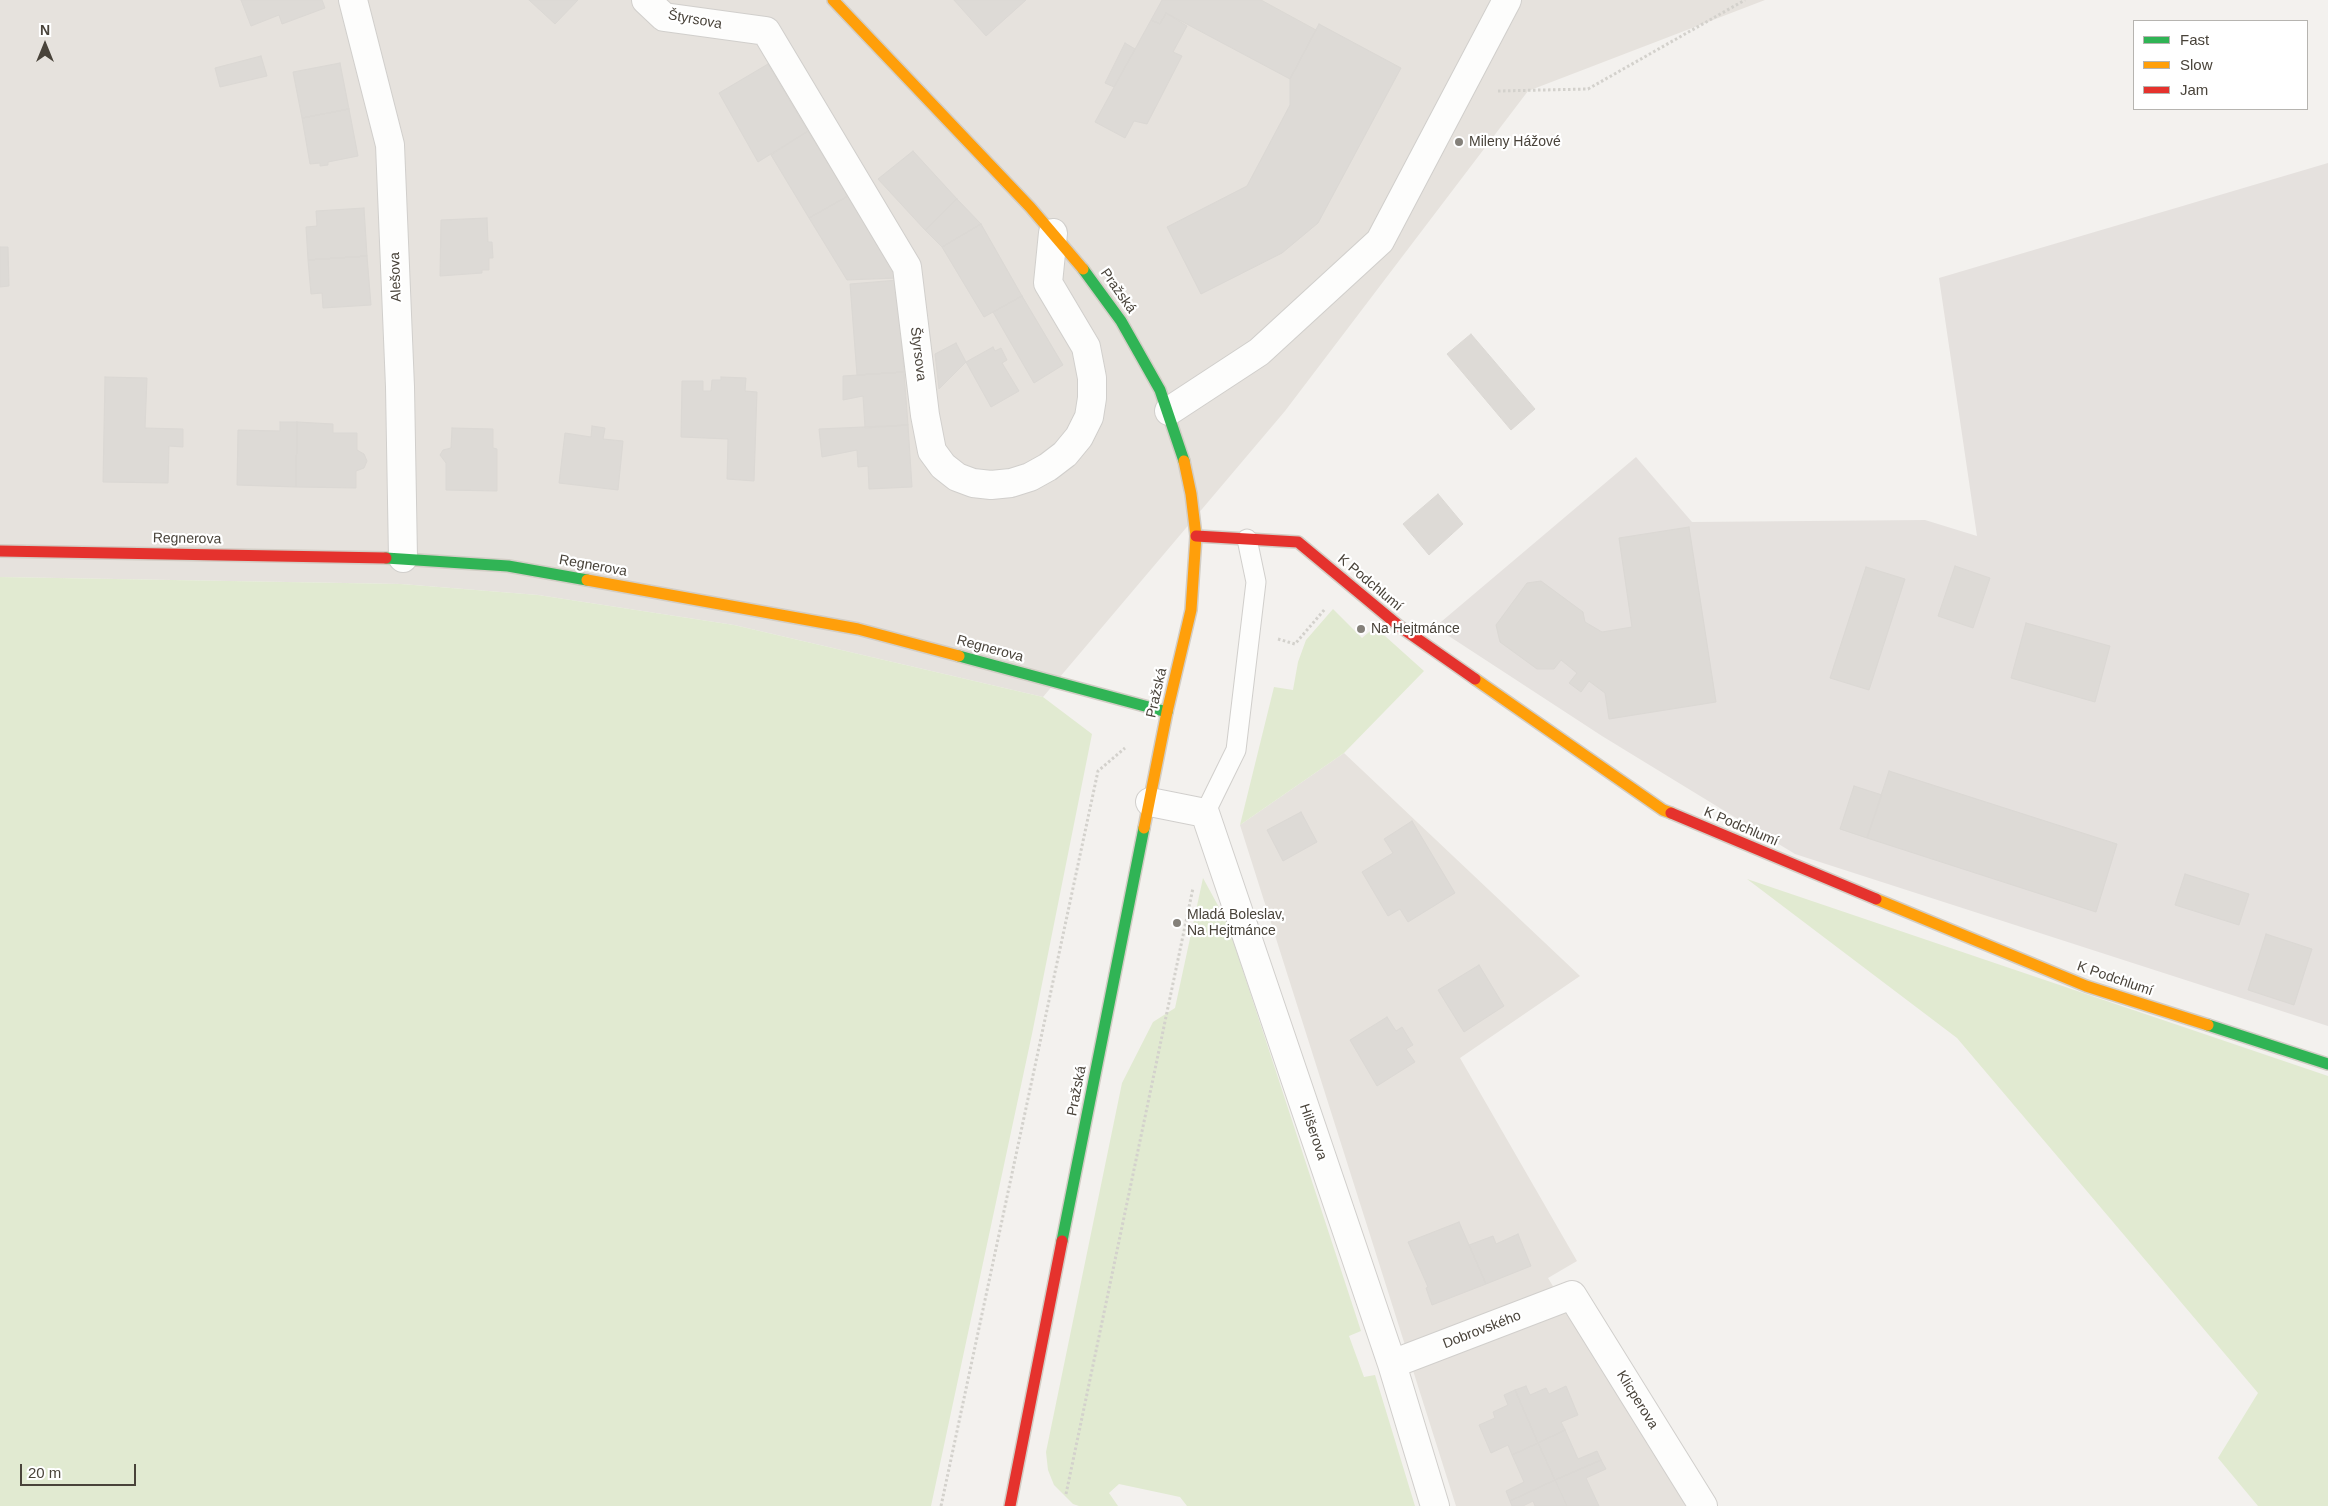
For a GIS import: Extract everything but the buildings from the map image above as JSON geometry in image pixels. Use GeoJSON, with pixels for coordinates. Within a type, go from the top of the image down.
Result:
{"type":"FeatureCollection","features":[{"type":"Feature","properties":{"kind":"street","name":"Alešova"},"geometry":{"type":"LineString","coordinates":[[353,0],[390,145],[400,387],[403,558]]}},
{"type":"Feature","properties":{"kind":"street","name":"Štyrsova"},"geometry":{"type":"LineString","coordinates":[[646,0],[664,17],[766,32],[907,268],[925,415],[932,451],[943,466],[957,477],[974,483],[991,485],[1011,483],[1030,477],[1048,467],[1070,448],[1079,437],[1089,417],[1092,398],[1092,378],[1086,347],[1048,283],[1053,233]]}},
{"type":"Feature","properties":{"kind":"street","name":"Pražská"},"geometry":{"type":"LineString","coordinates":[[833,0],[1030,206],[1089,276],[1121,321],[1142,355],[1169,411],[1190,485],[1196,536],[1191,610],[1167,712],[1010,1506]]}},
{"type":"Feature","properties":{"kind":"street"},"geometry":{"type":"LineString","coordinates":[[1169,411],[1259,352],[1380,241],[1507,0]]}},
{"type":"Feature","properties":{"kind":"street","name":"K Podchlumí"},"geometry":{"type":"LineString","coordinates":[[1196,536],[1298,542],[1399,626],[1662,810],[2086,986],[2328,1064]]}},
{"type":"Feature","properties":{"kind":"street","name":"Regnerova"},"geometry":{"type":"LineString","coordinates":[[0,551],[403,558],[508,566],[858,629],[1167,712]]}},
{"type":"Feature","properties":{"kind":"street"},"geometry":{"type":"LineString","coordinates":[[1150,802],[1205,813]]}},
{"type":"Feature","properties":{"kind":"street","name":"Hilšerova"},"geometry":{"type":"LineString","coordinates":[[1205,813],[1392,1364],[1434,1506]]}},
{"type":"Feature","properties":{"kind":"street","name":"Dobrovského"},"geometry":{"type":"LineString","coordinates":[[1392,1364],[1572,1295]]}},
{"type":"Feature","properties":{"kind":"street","name":"Klicperova"},"geometry":{"type":"LineString","coordinates":[[1572,1295],[1703,1506]]}},
{"type":"Feature","properties":{"kind":"lane"},"geometry":{"type":"LineString","coordinates":[[1205,813],[1236,750],[1256,582],[1247,539]]}},
{"type":"Feature","properties":{"kind":"path"},"geometry":{"type":"LineString","coordinates":[[1460,92],[1588,89],[1745,0]]}},
{"type":"Feature","properties":{"kind":"path"},"geometry":{"type":"LineString","coordinates":[[1275,638],[1295,644],[1326,608]]}},
{"type":"Feature","properties":{"kind":"path"},"geometry":{"type":"LineString","coordinates":[[940,1506],[1098,771],[1126,747]]}},
{"type":"Feature","properties":{"kind":"path"},"geometry":{"type":"LineString","coordinates":[[1066,1494],[1193,886]]}},
{"type":"Feature","properties":{"kind":"shaded area"},"geometry":{"type":"Polygon","coordinates":[[[0,0],[1765,0],[1528,91],[1285,411],[1043,697],[734,625],[538,595],[401,584],[0,577],[0,0]]]}},
{"type":"Feature","properties":{"kind":"shaded area"},"geometry":{"type":"Polygon","coordinates":[[[2328,163],[2328,1026],[1795,854],[1602,736],[1435,627],[1636,457],[1692,522],[1925,520],[1977,536],[1939,278],[2328,163]]]}},
{"type":"Feature","properties":{"kind":"shaded area"},"geometry":{"type":"Polygon","coordinates":[[[1344,753],[1580,976],[1460,1058],[1577,1261],[1548,1278],[1686,1506],[1456,1506],[1240,825],[1344,753]]]}},
{"type":"Feature","properties":{"kind":"green space"},"geometry":{"type":"Polygon","coordinates":[[[0,577],[401,584],[538,595],[734,625],[1043,697],[1092,734],[1032,1034],[931,1506],[0,1506],[0,577]]]}},
{"type":"Feature","properties":{"kind":"green space"},"geometry":{"type":"Polygon","coordinates":[[[1333,609],[1362,638],[1375,627],[1424,671],[1344,753],[1240,825],[1274,687],[1293,690],[1298,662],[1306,640],[1333,609]]]}},
{"type":"Feature","properties":{"kind":"green space"},"geometry":{"type":"Polygon","coordinates":[[[1203,878],[1227,922],[1361,1331],[1349,1336],[1364,1377],[1375,1375],[1415,1506],[1187,1506],[1180,1497],[1119,1484],[1109,1493],[1118,1506],[1079,1506],[1073,1504],[1054,1485],[1048,1470],[1046,1452],[1122,1083],[1153,1022],[1175,1008],[1203,878]]]}},
{"type":"Feature","properties":{"kind":"green space"},"geometry":{"type":"Polygon","coordinates":[[[1747,879],[2328,1076],[2328,1506],[2258,1506],[2218,1458],[2258,1393],[1957,1038],[1747,879]]]}},
{"type":"Feature","properties":{"kind":"traffic: fast"},"geometry":{"type":"LineString","coordinates":[[1083,269],[1121,321],[1160,390],[1184,461]]}},
{"type":"Feature","properties":{"kind":"traffic: fast"},"geometry":{"type":"LineString","coordinates":[[386,558],[508,566],[587,580]]}},
{"type":"Feature","properties":{"kind":"traffic: fast"},"geometry":{"type":"LineString","coordinates":[[959,656],[1167,712]]}},
{"type":"Feature","properties":{"kind":"traffic: fast"},"geometry":{"type":"LineString","coordinates":[[1062,1241],[1144,828]]}},
{"type":"Feature","properties":{"kind":"traffic: fast"},"geometry":{"type":"LineString","coordinates":[[2208,1025],[2328,1064]]}},
{"type":"Feature","properties":{"kind":"traffic: slow"},"geometry":{"type":"LineString","coordinates":[[833,0],[1030,207],[1083,269]]}},
{"type":"Feature","properties":{"kind":"traffic: slow"},"geometry":{"type":"LineString","coordinates":[[1144,828],[1167,712],[1191,610],[1196,536],[1191,494],[1184,461]]}},
{"type":"Feature","properties":{"kind":"traffic: slow"},"geometry":{"type":"LineString","coordinates":[[587,580],[858,629],[959,656]]}},
{"type":"Feature","properties":{"kind":"traffic: slow"},"geometry":{"type":"LineString","coordinates":[[1475,679],[1663,810],[1671,813]]}},
{"type":"Feature","properties":{"kind":"traffic: slow"},"geometry":{"type":"LineString","coordinates":[[1876,899],[2086,986],[2208,1025]]}},
{"type":"Feature","properties":{"kind":"traffic: jam"},"geometry":{"type":"LineString","coordinates":[[1196,536],[1298,542],[1399,626],[1475,679]]}},
{"type":"Feature","properties":{"kind":"traffic: jam"},"geometry":{"type":"LineString","coordinates":[[0,551],[386,558]]}},
{"type":"Feature","properties":{"kind":"traffic: jam"},"geometry":{"type":"LineString","coordinates":[[1671,813],[1876,899]]}},
{"type":"Feature","properties":{"kind":"traffic: jam"},"geometry":{"type":"LineString","coordinates":[[1010,1506],[1062,1241]]}},
{"type":"Feature","properties":{"kind":"place","name":"Mileny Hážové"},"geometry":{"type":"Point","coordinates":[1459,142]}},
{"type":"Feature","properties":{"kind":"place","name":"Na Hejtmánce"},"geometry":{"type":"Point","coordinates":[1361,629]}},
{"type":"Feature","properties":{"kind":"place","name":"Mladá Boleslav, Na Hejtmánce"},"geometry":{"type":"Point","coordinates":[1177,923]}}]}
